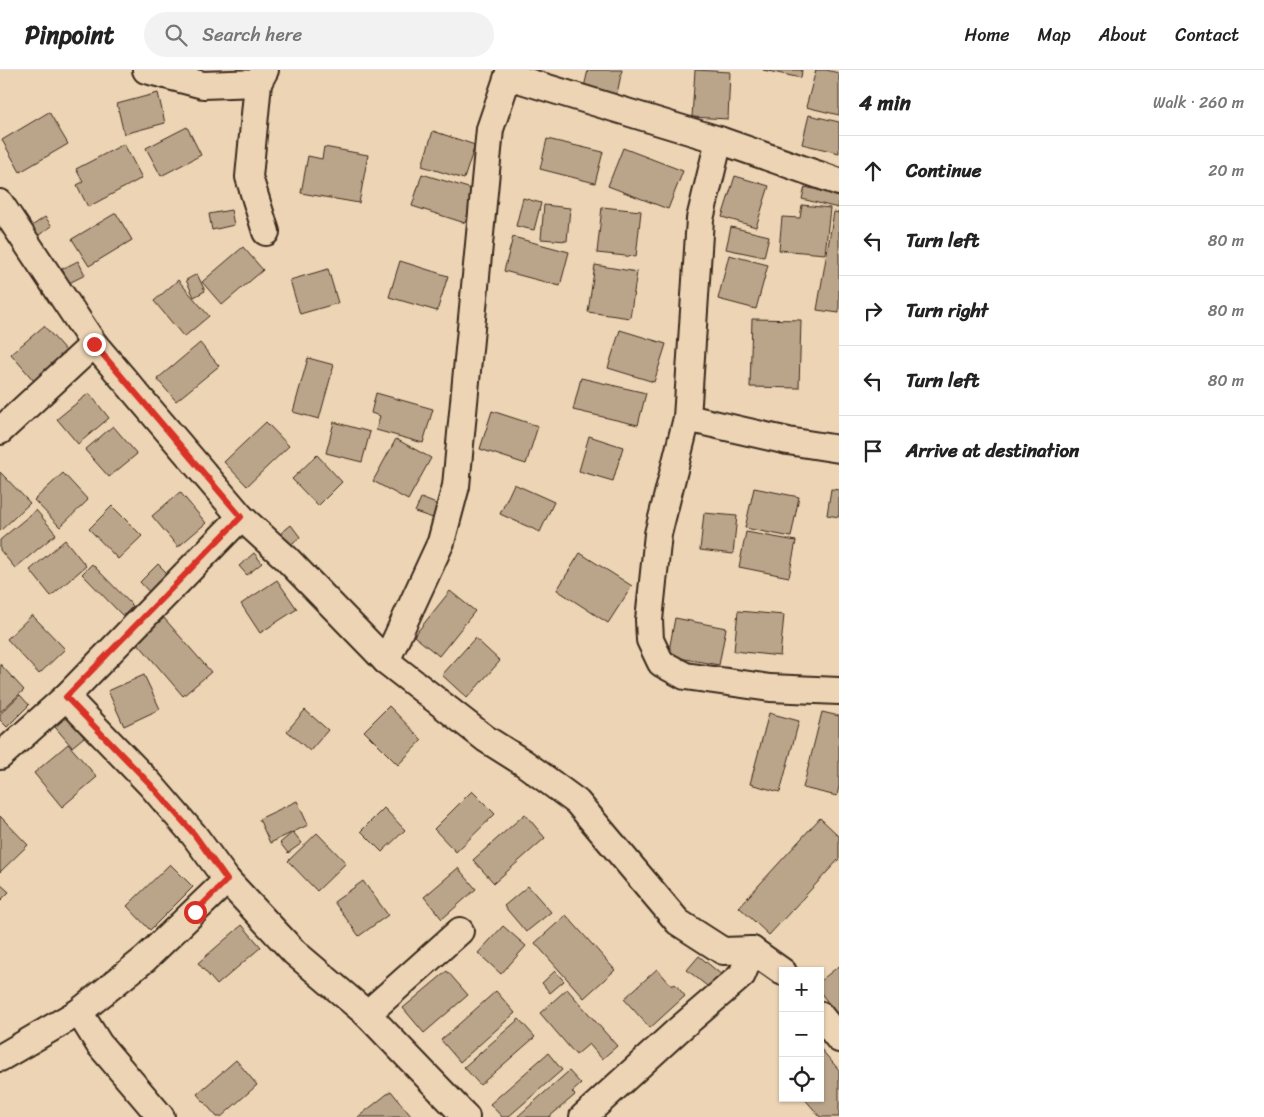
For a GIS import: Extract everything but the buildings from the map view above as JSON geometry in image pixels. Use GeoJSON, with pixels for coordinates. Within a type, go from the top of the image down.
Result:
{"type":"FeatureCollection","features":[{"type":"Feature","properties":{"kind":"street"},"geometry":{"type":"LineString","coordinates":[[146,70],[202,85],[261,77],[250,177],[266,232]]}},
{"type":"Feature","properties":{"kind":"street"},"geometry":{"type":"LineString","coordinates":[[386,661],[441,542],[456,486],[490,129],[509,73],[719,140],[839,182]]}},
{"type":"Feature","properties":{"kind":"street"},"geometry":{"type":"LineString","coordinates":[[719,140],[700,219],[687,418],[657,544],[649,620],[650,640],[661,663],[686,676],[770,688],[839,691]]}},
{"type":"Feature","properties":{"kind":"street"},"geometry":{"type":"LineString","coordinates":[[0,203],[94,344],[241,517],[286,558],[386,661],[480,734],[524,763],[577,802],[678,922],[724,952],[752,950],[779,969]]}},
{"type":"Feature","properties":{"kind":"street"},"geometry":{"type":"LineString","coordinates":[[0,430],[94,344]]}},
{"type":"Feature","properties":{"kind":"street"},"geometry":{"type":"LineString","coordinates":[[687,418],[788,441],[839,449]]}},
{"type":"Feature","properties":{"kind":"street"},"geometry":{"type":"LineString","coordinates":[[0,756],[66,697],[241,517]]}},
{"type":"Feature","properties":{"kind":"street"},"geometry":{"type":"LineString","coordinates":[[66,697],[150,784],[194,834],[227,880],[294,952],[367,1014],[466,1117]]}},
{"type":"Feature","properties":{"kind":"street"},"geometry":{"type":"LineString","coordinates":[[0,1058],[79,1012],[145,959],[227,880]]}},
{"type":"Feature","properties":{"kind":"street"},"geometry":{"type":"LineString","coordinates":[[367,1014],[460,931]]}},
{"type":"Feature","properties":{"kind":"street"},"geometry":{"type":"LineString","coordinates":[[583,1117],[677,1031],[742,975],[752,950]]}},
{"type":"Feature","properties":{"kind":"street"},"geometry":{"type":"LineString","coordinates":[[79,1012],[99,1044],[161,1117]]}},
{"type":"Feature","properties":{"kind":"street"},"geometry":{"type":"LineString","coordinates":[[824,1020],[839,1039]]}},
{"type":"Feature","properties":{"kind":"route"},"geometry":{"type":"LineString","coordinates":[[94,344],[241,517],[66,697],[150,784],[194,834],[227,880],[195,912]]}}]}
